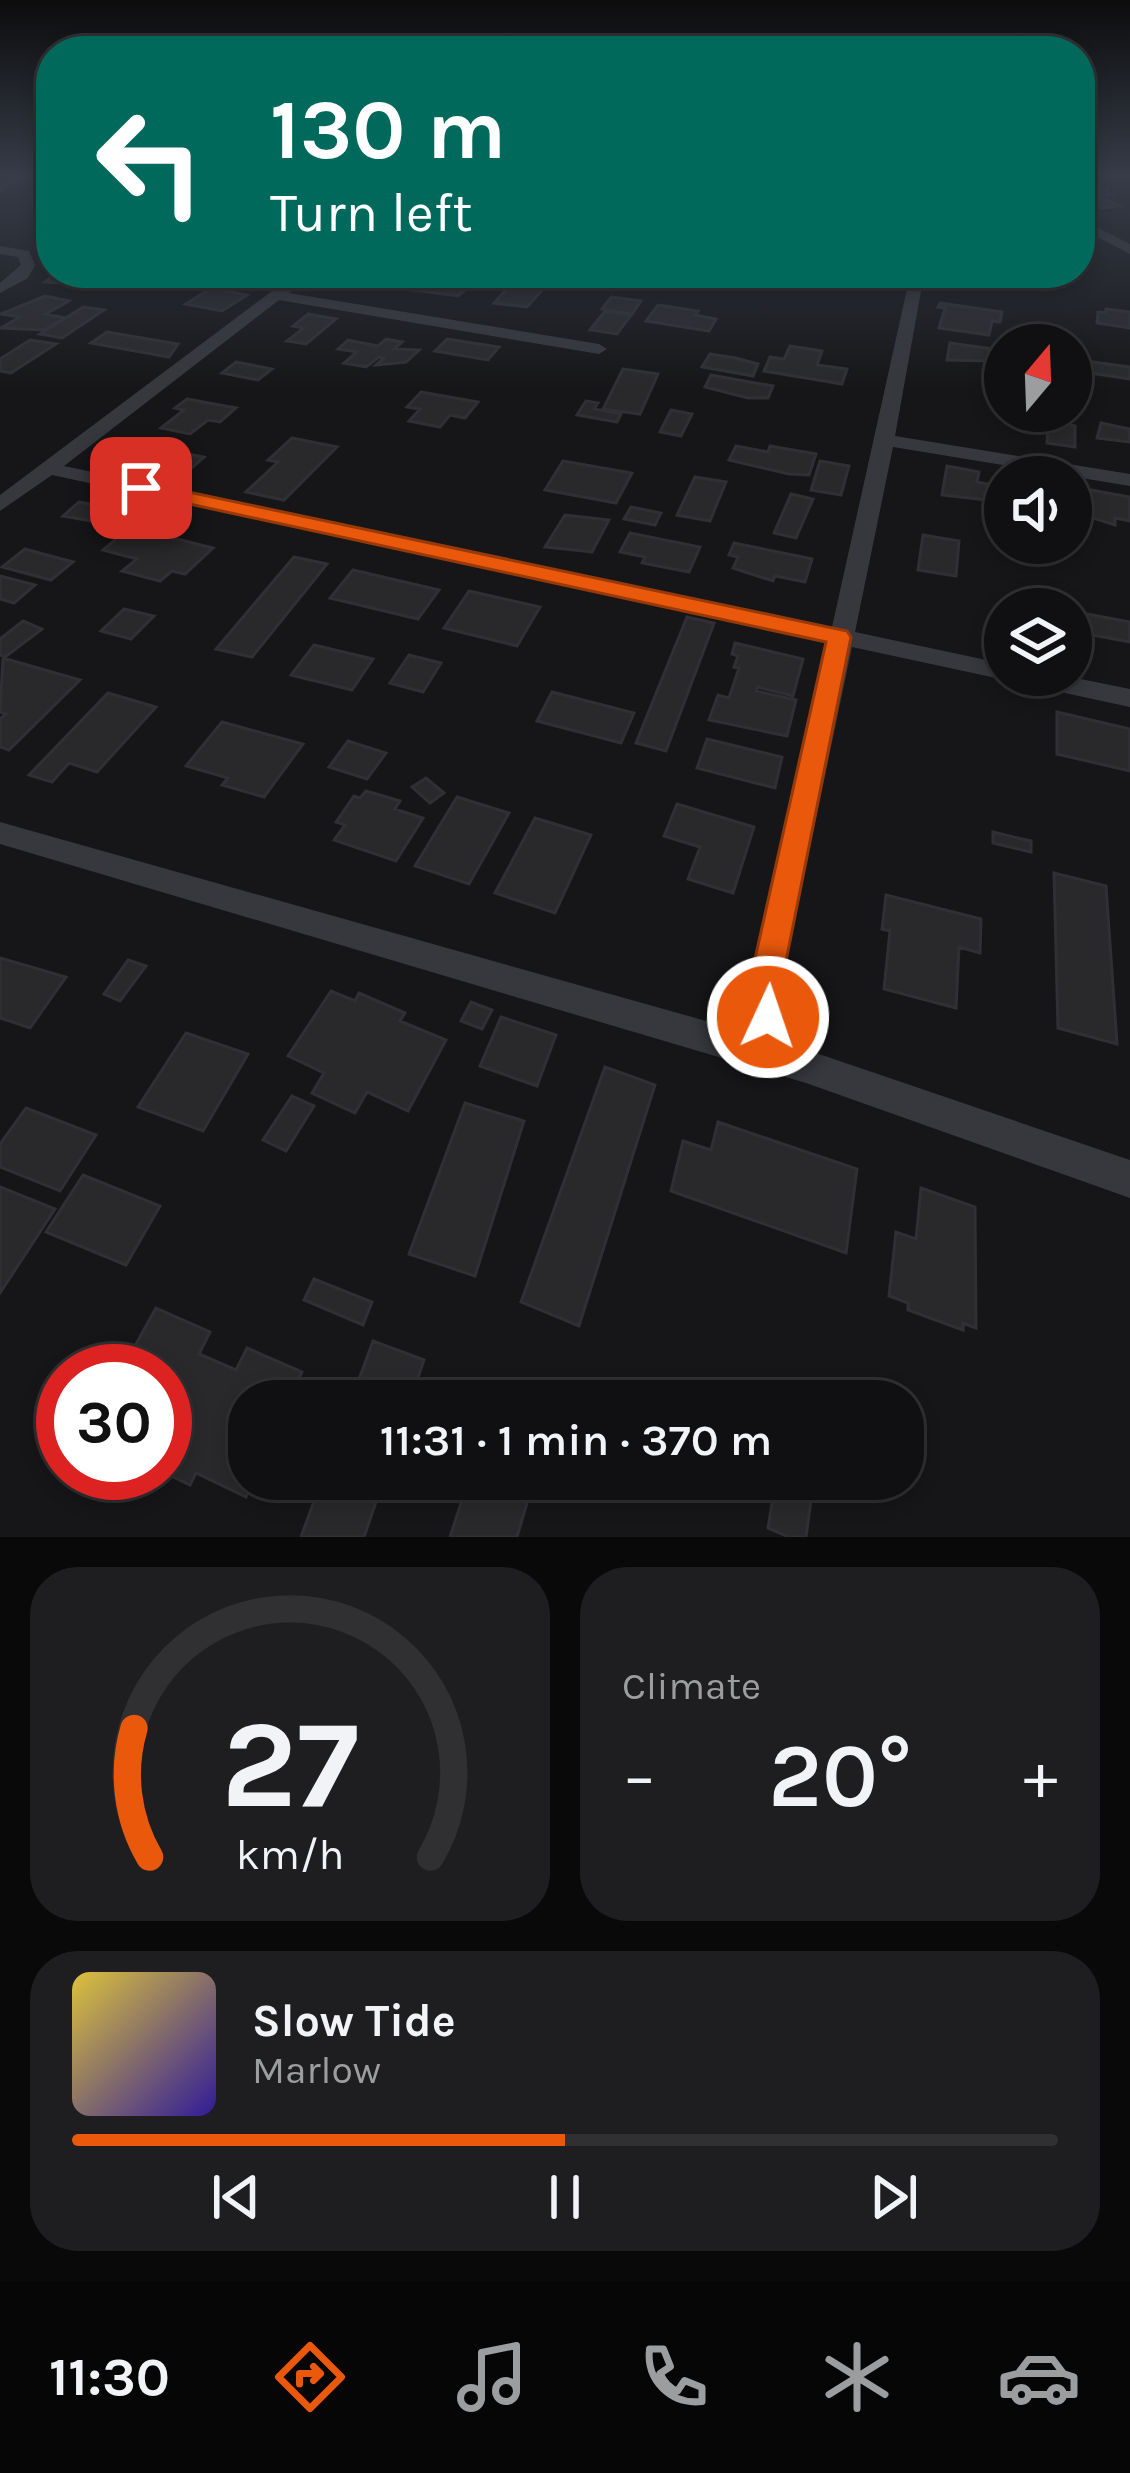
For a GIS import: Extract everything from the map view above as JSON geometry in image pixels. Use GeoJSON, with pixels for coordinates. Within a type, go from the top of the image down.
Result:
{"type":"FeatureCollection","features":[{"type":"Feature","properties":{"kind":"street"},"geometry":{"type":"LineString","coordinates":[[0,250],[25,254],[28,265],[23,275],[0,289]]}},
{"type":"Feature","properties":{"kind":"street"},"geometry":{"type":"LineString","coordinates":[[0,505],[285,288]]}},
{"type":"Feature","properties":{"kind":"street"},"geometry":{"type":"LineString","coordinates":[[806,1066],[773,1029],[766,981],[886,440],[914,288]]}},
{"type":"Feature","properties":{"kind":"street"},"geometry":{"type":"LineString","coordinates":[[276,295],[598,349]]}},
{"type":"Feature","properties":{"kind":"street"},"geometry":{"type":"LineString","coordinates":[[886,440],[1130,480]]}},
{"type":"Feature","properties":{"kind":"street"},"geometry":{"type":"LineString","coordinates":[[48,468],[984,668]]}},
{"type":"Feature","properties":{"kind":"street"},"geometry":{"type":"LineString","coordinates":[[1092,690],[1130,698]]}},
{"type":"Feature","properties":{"kind":"street"},"geometry":{"type":"LineString","coordinates":[[0,833],[806,1066],[1130,1179]]}},
{"type":"Feature","properties":{"kind":"building"},"geometry":{"type":"Polygon","coordinates":[[[211,288],[247,295],[222,311],[186,304],[211,288]]]}},
{"type":"Feature","properties":{"kind":"building"},"geometry":{"type":"Polygon","coordinates":[[[397,288],[467,288],[458,296],[397,288]]]}},
{"type":"Feature","properties":{"kind":"building"},"geometry":{"type":"Polygon","coordinates":[[[508,288],[544,288],[527,307],[494,303],[508,288]]]}},
{"type":"Feature","properties":{"kind":"building"},"geometry":{"type":"Polygon","coordinates":[[[45,296],[69,301],[46,314],[65,318],[44,330],[1,328],[20,317],[1,314],[45,296]]]}},
{"type":"Feature","properties":{"kind":"building"},"geometry":{"type":"Polygon","coordinates":[[[611,297],[641,301],[632,314],[602,309],[611,297]]]}},
{"type":"Feature","properties":{"kind":"building"},"geometry":{"type":"Polygon","coordinates":[[[940,303],[1002,312],[1000,322],[984,324],[984,334],[939,328],[945,308],[938,307],[940,303]]]}},
{"type":"Feature","properties":{"kind":"building"},"geometry":{"type":"Polygon","coordinates":[[[658,305],[716,319],[709,331],[646,321],[658,305]]]}},
{"type":"Feature","properties":{"kind":"building"},"geometry":{"type":"Polygon","coordinates":[[[83,307],[104,310],[62,338],[40,334],[83,307]]]}},
{"type":"Feature","properties":{"kind":"building"},"geometry":{"type":"Polygon","coordinates":[[[1106,309],[1130,312],[1130,328],[1097,323],[1098,312],[1106,313],[1106,309]]]}},
{"type":"Feature","properties":{"kind":"building"},"geometry":{"type":"Polygon","coordinates":[[[605,311],[631,315],[617,334],[590,330],[605,311]]]}},
{"type":"Feature","properties":{"kind":"building"},"geometry":{"type":"Polygon","coordinates":[[[308,314],[336,319],[306,344],[287,341],[304,328],[293,326],[308,314]]]}},
{"type":"Feature","properties":{"kind":"building"},"geometry":{"type":"Polygon","coordinates":[[[107,332],[178,344],[169,357],[91,343],[107,332]]]}},
{"type":"Feature","properties":{"kind":"building"},"geometry":{"type":"Polygon","coordinates":[[[386,339],[402,342],[394,349],[419,350],[406,362],[376,365],[384,358],[379,357],[366,367],[344,363],[357,352],[338,349],[348,340],[378,346],[386,339]]]}},
{"type":"Feature","properties":{"kind":"building"},"geometry":{"type":"Polygon","coordinates":[[[447,339],[499,347],[488,360],[435,351],[447,339]]]}},
{"type":"Feature","properties":{"kind":"building"},"geometry":{"type":"Polygon","coordinates":[[[30,340],[56,344],[11,373],[0,371],[0,359],[30,340]]]}},
{"type":"Feature","properties":{"kind":"building"},"geometry":{"type":"Polygon","coordinates":[[[950,343],[984,348],[984,361],[947,360],[950,343]]]}},
{"type":"Feature","properties":{"kind":"building"},"geometry":{"type":"Polygon","coordinates":[[[790,346],[822,351],[817,365],[847,369],[842,384],[764,371],[770,357],[784,359],[790,346]]]}},
{"type":"Feature","properties":{"kind":"building"},"geometry":{"type":"Polygon","coordinates":[[[710,354],[758,364],[753,376],[702,367],[710,354]]]}},
{"type":"Feature","properties":{"kind":"building"},"geometry":{"type":"Polygon","coordinates":[[[236,362],[272,369],[258,380],[222,373],[236,362]]]}},
{"type":"Feature","properties":{"kind":"building"},"geometry":{"type":"Polygon","coordinates":[[[1092,362],[1130,367],[1130,379],[1092,373],[1092,362]]]}},
{"type":"Feature","properties":{"kind":"building"},"geometry":{"type":"Polygon","coordinates":[[[623,369],[658,374],[640,414],[603,409],[623,369]]]}},
{"type":"Feature","properties":{"kind":"building"},"geometry":{"type":"Polygon","coordinates":[[[711,375],[773,386],[768,398],[748,398],[705,387],[711,375]]]}},
{"type":"Feature","properties":{"kind":"building"},"geometry":{"type":"Polygon","coordinates":[[[421,392],[478,402],[465,418],[450,415],[440,427],[409,421],[420,409],[407,407],[421,392]]]}},
{"type":"Feature","properties":{"kind":"building"},"geometry":{"type":"Polygon","coordinates":[[[187,399],[236,408],[220,422],[208,420],[190,434],[161,428],[184,410],[175,408],[187,399]]]}},
{"type":"Feature","properties":{"kind":"building"},"geometry":{"type":"Polygon","coordinates":[[[586,401],[598,403],[594,409],[621,414],[617,422],[577,415],[586,401]]]}},
{"type":"Feature","properties":{"kind":"building"},"geometry":{"type":"Polygon","coordinates":[[[671,410],[692,414],[681,436],[660,432],[671,410]]]}},
{"type":"Feature","properties":{"kind":"building"},"geometry":{"type":"Polygon","coordinates":[[[1101,423],[1130,429],[1130,442],[1097,438],[1101,423]]]}},
{"type":"Feature","properties":{"kind":"building"},"geometry":{"type":"Polygon","coordinates":[[[1048,432],[1075,432],[1075,447],[1047,443],[1048,432]]]}},
{"type":"Feature","properties":{"kind":"building"},"geometry":{"type":"Polygon","coordinates":[[[292,438],[337,447],[284,500],[246,492],[278,462],[268,460],[292,438]]]}},
{"type":"Feature","properties":{"kind":"building"},"geometry":{"type":"Polygon","coordinates":[[[129,442],[204,457],[180,478],[104,461],[129,442]]]}},
{"type":"Feature","properties":{"kind":"building"},"geometry":{"type":"Polygon","coordinates":[[[736,446],[816,454],[809,475],[789,474],[729,460],[736,446]]]}},
{"type":"Feature","properties":{"kind":"building"},"geometry":{"type":"Polygon","coordinates":[[[563,461],[632,473],[616,503],[545,490],[563,461]]]}},
{"type":"Feature","properties":{"kind":"building"},"geometry":{"type":"Polygon","coordinates":[[[820,461],[849,466],[841,495],[811,490],[820,461]]]}},
{"type":"Feature","properties":{"kind":"building"},"geometry":{"type":"Polygon","coordinates":[[[947,466],[979,472],[977,482],[984,483],[984,500],[942,495],[947,466]]]}},
{"type":"Feature","properties":{"kind":"building"},"geometry":{"type":"Polygon","coordinates":[[[695,477],[726,482],[710,521],[677,515],[695,477]]]}},
{"type":"Feature","properties":{"kind":"building"},"geometry":{"type":"Polygon","coordinates":[[[1092,490],[1130,497],[1130,521],[1115,518],[1115,525],[1092,518],[1092,490]]]}},
{"type":"Feature","properties":{"kind":"building"},"geometry":{"type":"Polygon","coordinates":[[[791,494],[813,499],[796,538],[774,533],[791,494]]]}},
{"type":"Feature","properties":{"kind":"building"},"geometry":{"type":"Polygon","coordinates":[[[79,502],[134,512],[120,526],[63,516],[79,502]]]}},
{"type":"Feature","properties":{"kind":"building"},"geometry":{"type":"Polygon","coordinates":[[[631,507],[661,513],[655,525],[624,519],[631,507]]]}},
{"type":"Feature","properties":{"kind":"building"},"geometry":{"type":"Polygon","coordinates":[[[565,515],[609,520],[592,552],[545,547],[565,515]]]}},
{"type":"Feature","properties":{"kind":"building"},"geometry":{"type":"Polygon","coordinates":[[[130,527],[213,548],[185,574],[172,571],[160,581],[122,571],[137,559],[103,550],[130,527]]]}},
{"type":"Feature","properties":{"kind":"building"},"geometry":{"type":"Polygon","coordinates":[[[630,533],[700,547],[689,572],[642,563],[645,557],[620,552],[630,533]]]}},
{"type":"Feature","properties":{"kind":"building"},"geometry":{"type":"Polygon","coordinates":[[[923,535],[959,541],[956,576],[918,570],[923,535]]]}},
{"type":"Feature","properties":{"kind":"building"},"geometry":{"type":"Polygon","coordinates":[[[734,543],[812,559],[805,582],[775,576],[773,581],[733,568],[738,557],[729,555],[734,543]]]}},
{"type":"Feature","properties":{"kind":"building"},"geometry":{"type":"Polygon","coordinates":[[[25,549],[73,562],[51,580],[2,567],[25,549]]]}},
{"type":"Feature","properties":{"kind":"building"},"geometry":{"type":"Polygon","coordinates":[[[294,557],[327,564],[252,657],[216,649],[294,557]]]}},
{"type":"Feature","properties":{"kind":"building"},"geometry":{"type":"Polygon","coordinates":[[[353,570],[439,590],[418,619],[330,598],[353,570]]]}},
{"type":"Feature","properties":{"kind":"building"},"geometry":{"type":"Polygon","coordinates":[[[0,576],[35,585],[14,603],[0,599],[0,576]]]}},
{"type":"Feature","properties":{"kind":"building"},"geometry":{"type":"Polygon","coordinates":[[[469,591],[540,607],[517,646],[444,628],[469,591]]]}},
{"type":"Feature","properties":{"kind":"building"},"geometry":{"type":"Polygon","coordinates":[[[124,609],[154,616],[131,639],[101,631],[124,609]]]}},
{"type":"Feature","properties":{"kind":"building"},"geometry":{"type":"Polygon","coordinates":[[[1092,615],[1130,622],[1130,642],[1092,635],[1092,615]]]}},
{"type":"Feature","properties":{"kind":"building"},"geometry":{"type":"Polygon","coordinates":[[[687,617],[714,623],[666,751],[636,743],[687,617]]]}},
{"type":"Feature","properties":{"kind":"building"},"geometry":{"type":"Polygon","coordinates":[[[23,621],[42,629],[5,657],[0,655],[0,639],[23,621]]]}},
{"type":"Feature","properties":{"kind":"building"},"geometry":{"type":"Polygon","coordinates":[[[735,643],[803,659],[793,696],[757,687],[756,691],[796,700],[787,736],[709,720],[718,695],[729,698],[739,668],[734,667],[735,643]]]}},
{"type":"Feature","properties":{"kind":"building"},"geometry":{"type":"Polygon","coordinates":[[[314,645],[373,659],[352,690],[291,675],[314,645]]]}},
{"type":"Feature","properties":{"kind":"building"},"geometry":{"type":"Polygon","coordinates":[[[409,655],[441,663],[423,692],[390,683],[409,655]]]}},
{"type":"Feature","properties":{"kind":"building"},"geometry":{"type":"Polygon","coordinates":[[[3,658],[80,680],[9,750],[0,747],[0,719],[6,714],[0,712],[3,658]]]}},
{"type":"Feature","properties":{"kind":"building"},"geometry":{"type":"Polygon","coordinates":[[[552,692],[634,713],[621,743],[537,721],[552,692]]]}},
{"type":"Feature","properties":{"kind":"building"},"geometry":{"type":"Polygon","coordinates":[[[108,693],[156,707],[97,772],[69,763],[52,782],[29,775],[108,693]]]}},
{"type":"Feature","properties":{"kind":"building"},"geometry":{"type":"Polygon","coordinates":[[[1057,712],[1130,729],[1130,771],[1057,754],[1057,712]]]}},
{"type":"Feature","properties":{"kind":"building"},"geometry":{"type":"Polygon","coordinates":[[[222,722],[303,744],[264,797],[222,785],[228,778],[186,766],[222,722]]]}},
{"type":"Feature","properties":{"kind":"building"},"geometry":{"type":"Polygon","coordinates":[[[707,739],[782,757],[775,788],[697,768],[707,739]]]}},
{"type":"Feature","properties":{"kind":"building"},"geometry":{"type":"Polygon","coordinates":[[[348,741],[386,753],[367,779],[329,767],[348,741]]]}},
{"type":"Feature","properties":{"kind":"building"},"geometry":{"type":"Polygon","coordinates":[[[426,778],[444,793],[430,803],[412,787],[426,778]]]}},
{"type":"Feature","properties":{"kind":"building"},"geometry":{"type":"Polygon","coordinates":[[[366,791],[400,801],[395,809],[423,818],[396,861],[334,840],[345,825],[336,822],[354,796],[360,798],[366,791]]]}},
{"type":"Feature","properties":{"kind":"building"},"geometry":{"type":"Polygon","coordinates":[[[457,797],[509,813],[469,884],[415,866],[457,797]]]}},
{"type":"Feature","properties":{"kind":"building"},"geometry":{"type":"Polygon","coordinates":[[[677,804],[754,827],[733,893],[688,879],[700,847],[664,836],[677,804]]]}},
{"type":"Feature","properties":{"kind":"building"},"geometry":{"type":"Polygon","coordinates":[[[535,818],[591,835],[555,913],[495,893],[535,818]]]}},
{"type":"Feature","properties":{"kind":"building"},"geometry":{"type":"Polygon","coordinates":[[[993,832],[1031,841],[1031,852],[993,843],[993,832]]]}},
{"type":"Feature","properties":{"kind":"building"},"geometry":{"type":"Polygon","coordinates":[[[1054,873],[1106,886],[1117,1044],[1058,1028],[1054,873]]]}},
{"type":"Feature","properties":{"kind":"building"},"geometry":{"type":"Polygon","coordinates":[[[886,895],[981,919],[980,953],[959,947],[956,1008],[884,989],[890,931],[882,929],[886,895]]]}},
{"type":"Feature","properties":{"kind":"building"},"geometry":{"type":"Polygon","coordinates":[[[0,958],[66,977],[30,1028],[0,1018],[0,958]]]}},
{"type":"Feature","properties":{"kind":"building"},"geometry":{"type":"Polygon","coordinates":[[[128,960],[146,966],[120,1001],[104,994],[128,960]]]}},
{"type":"Feature","properties":{"kind":"building"},"geometry":{"type":"Polygon","coordinates":[[[331,991],[355,1001],[359,993],[405,1013],[400,1021],[446,1040],[408,1111],[367,1092],[355,1113],[312,1093],[324,1073],[288,1056],[331,991]]]}},
{"type":"Feature","properties":{"kind":"building"},"geometry":{"type":"Polygon","coordinates":[[[471,1002],[492,1010],[482,1029],[461,1021],[471,1002]]]}},
{"type":"Feature","properties":{"kind":"building"},"geometry":{"type":"Polygon","coordinates":[[[501,1017],[556,1035],[537,1086],[480,1066],[501,1017]]]}},
{"type":"Feature","properties":{"kind":"building"},"geometry":{"type":"Polygon","coordinates":[[[186,1033],[248,1054],[203,1131],[138,1107],[186,1033]]]}},
{"type":"Feature","properties":{"kind":"building"},"geometry":{"type":"Polygon","coordinates":[[[605,1067],[655,1085],[579,1326],[521,1302],[605,1067]]]}},
{"type":"Feature","properties":{"kind":"building"},"geometry":{"type":"Polygon","coordinates":[[[292,1096],[314,1106],[286,1151],[263,1140],[292,1096]]]}},
{"type":"Feature","properties":{"kind":"building"},"geometry":{"type":"Polygon","coordinates":[[[465,1103],[524,1121],[475,1276],[409,1254],[465,1103]]]}},
{"type":"Feature","properties":{"kind":"building"},"geometry":{"type":"Polygon","coordinates":[[[26,1108],[96,1135],[60,1191],[0,1167],[0,1144],[26,1108]]]}},
{"type":"Feature","properties":{"kind":"building"},"geometry":{"type":"Polygon","coordinates":[[[718,1122],[857,1169],[846,1253],[671,1191],[683,1141],[711,1150],[718,1122]]]}},
{"type":"Feature","properties":{"kind":"building"},"geometry":{"type":"Polygon","coordinates":[[[83,1175],[160,1206],[126,1265],[46,1232],[83,1175]]]}},
{"type":"Feature","properties":{"kind":"building"},"geometry":{"type":"Polygon","coordinates":[[[0,1187],[55,1209],[0,1293],[0,1187]]]}},
{"type":"Feature","properties":{"kind":"building"},"geometry":{"type":"Polygon","coordinates":[[[921,1188],[975,1207],[976,1328],[963,1323],[963,1330],[908,1310],[908,1303],[889,1296],[896,1232],[916,1239],[921,1188]]]}},
{"type":"Feature","properties":{"kind":"building"},"geometry":{"type":"Polygon","coordinates":[[[314,1279],[372,1302],[363,1325],[304,1300],[314,1279]]]}},
{"type":"Feature","properties":{"kind":"building"},"geometry":{"type":"Polygon","coordinates":[[[156,1308],[210,1332],[199,1354],[236,1370],[247,1348],[302,1372],[298,1380],[228,1380],[228,1488],[196,1473],[192,1481],[192,1344],[136,1344],[156,1308]]]}},
{"type":"Feature","properties":{"kind":"building"},"geometry":{"type":"Polygon","coordinates":[[[373,1341],[424,1360],[417,1380],[359,1380],[373,1341]]]}},
{"type":"Feature","properties":{"kind":"building"},"geometry":{"type":"Polygon","coordinates":[[[314,1500],[377,1500],[364,1537],[301,1537],[314,1500]]]}},
{"type":"Feature","properties":{"kind":"building"},"geometry":{"type":"Polygon","coordinates":[[[462,1500],[528,1500],[517,1537],[450,1537],[462,1500]]]}},
{"type":"Feature","properties":{"kind":"building"},"geometry":{"type":"Polygon","coordinates":[[[773,1500],[811,1500],[806,1537],[789,1537],[768,1528],[773,1500]]]}},
{"type":"Feature","properties":{"kind":"route"},"geometry":{"type":"LineString","coordinates":[[141,488],[839,637],[766,981],[768,1017]]}}]}
